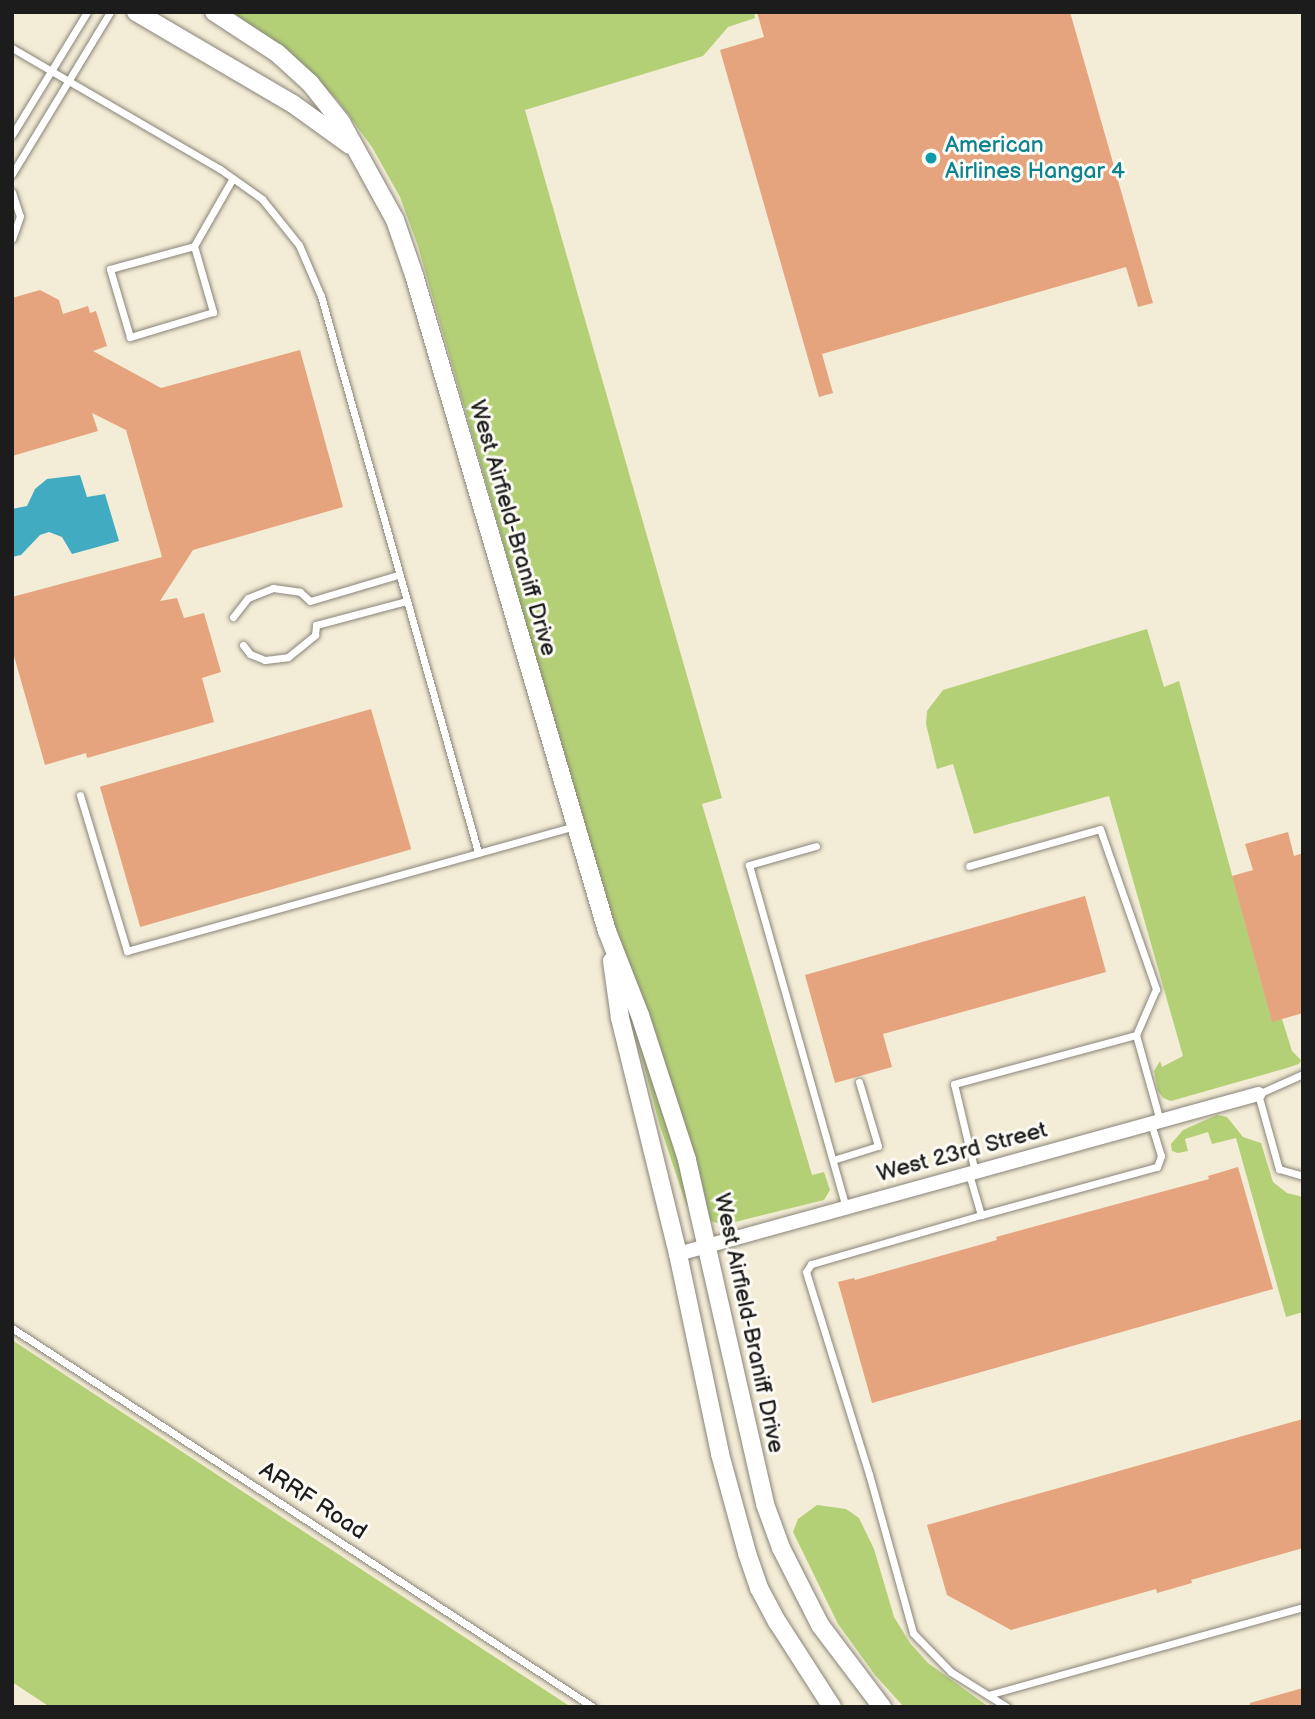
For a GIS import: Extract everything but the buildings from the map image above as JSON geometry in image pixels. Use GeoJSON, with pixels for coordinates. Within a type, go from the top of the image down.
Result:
{"type":"FeatureCollection","features":[{"type":"Feature","properties":{"kind":"street"},"geometry":{"type":"LineString","coordinates":[[136,12],[293,104],[353,148]]}},
{"type":"Feature","properties":{"kind":"street","name":"West Airfield-Braniff Drive"},"geometry":{"type":"LineString","coordinates":[[214,12],[277,54],[310,83],[341,122],[353,148],[383,195],[414,275],[607,931],[640,1014],[687,1160],[758,1477],[782,1548],[820,1625],[882,1707]]}},
{"type":"Feature","properties":{"kind":"street","name":"West Airfield-Braniff Drive"},"geometry":{"type":"LineString","coordinates":[[607,931],[620,1018],[678,1254],[720,1454],[747,1553],[759,1588],[778,1623],[832,1707]]}},
{"type":"Feature","properties":{"kind":"street","name":"West 23rd Street"},"geometry":{"type":"LineString","coordinates":[[678,1254],[1258,1094]]}},
{"type":"Feature","properties":{"kind":"lane"},"geometry":{"type":"LineString","coordinates":[[12,135],[87,12]]}},
{"type":"Feature","properties":{"kind":"lane"},"geometry":{"type":"LineString","coordinates":[[12,174],[110,12]]}},
{"type":"Feature","properties":{"kind":"lane"},"geometry":{"type":"LineString","coordinates":[[12,48],[233,178],[262,199],[299,244],[321,296],[478,852]]}},
{"type":"Feature","properties":{"kind":"lane"},"geometry":{"type":"LineString","coordinates":[[194,246],[213,312],[130,337],[110,269],[194,246],[233,178]]}},
{"type":"Feature","properties":{"kind":"lane"},"geometry":{"type":"LineString","coordinates":[[12,192],[20,216],[12,239]]}},
{"type":"Feature","properties":{"kind":"lane"},"geometry":{"type":"LineString","coordinates":[[233,617],[248,598],[273,588],[300,592],[310,601],[398,575]]}},
{"type":"Feature","properties":{"kind":"lane"},"geometry":{"type":"LineString","coordinates":[[243,645],[250,654],[265,660],[288,657],[315,635],[316,625],[405,601]]}},
{"type":"Feature","properties":{"kind":"lane"},"geometry":{"type":"LineString","coordinates":[[80,795],[127,951],[576,826]]}},
{"type":"Feature","properties":{"kind":"lane"},"geometry":{"type":"LineString","coordinates":[[969,866],[1100,829],[1156,989],[1136,1035],[1161,1156],[1157,1167],[811,1264],[806,1272],[869,1474],[913,1633],[951,1672],[1007,1707]]}},
{"type":"Feature","properties":{"kind":"lane"},"geometry":{"type":"LineString","coordinates":[[816,846],[749,865],[846,1208]]}},
{"type":"Feature","properties":{"kind":"lane"},"geometry":{"type":"LineString","coordinates":[[981,1215],[954,1084],[1136,1035]]}},
{"type":"Feature","properties":{"kind":"lane"},"geometry":{"type":"LineString","coordinates":[[1303,1074],[1258,1094],[1279,1168],[1303,1176]]}},
{"type":"Feature","properties":{"kind":"lane"},"geometry":{"type":"LineString","coordinates":[[833,1160],[878,1146],[859,1082]]}},
{"type":"Feature","properties":{"kind":"lane","name":"ARRF Road"},"geometry":{"type":"LineString","coordinates":[[12,1328],[593,1707]]}},
{"type":"Feature","properties":{"kind":"lane"},"geometry":{"type":"LineString","coordinates":[[988,1695],[1303,1606]]}},
{"type":"Feature","properties":{"kind":"green space"},"geometry":{"type":"Polygon","coordinates":[[[233,12],[754,12],[755,18],[728,27],[703,56],[525,110],[722,798],[702,804],[812,1175],[824,1172],[830,1190],[824,1200],[723,1225],[696,1216],[686,1204],[659,1123],[590,857],[499,528],[418,246],[400,197],[372,147],[338,101],[304,66],[233,12]]]}},
{"type":"Feature","properties":{"kind":"green space"},"geometry":{"type":"Polygon","coordinates":[[[1147,629],[1164,687],[1179,681],[1272,1021],[1282,1019],[1292,1051],[1301,1060],[1299,1064],[1287,1068],[1171,1101],[1163,1098],[1158,1091],[1154,1071],[1160,1061],[1162,1067],[1183,1056],[1109,796],[974,834],[953,764],[937,769],[926,724],[927,711],[943,690],[1147,629]]]}},
{"type":"Feature","properties":{"kind":"green space"},"geometry":{"type":"Polygon","coordinates":[[[1217,1115],[1227,1117],[1243,1137],[1261,1143],[1273,1182],[1287,1193],[1303,1197],[1303,1312],[1286,1317],[1236,1138],[1212,1144],[1208,1132],[1185,1139],[1188,1151],[1172,1151],[1171,1144],[1183,1130],[1217,1115]]]}},
{"type":"Feature","properties":{"kind":"green space"},"geometry":{"type":"Polygon","coordinates":[[[12,1340],[571,1707],[50,1707],[12,1682],[12,1340]]]}},
{"type":"Feature","properties":{"kind":"green space"},"geometry":{"type":"Polygon","coordinates":[[[817,1505],[846,1509],[859,1518],[874,1549],[894,1617],[910,1643],[928,1663],[989,1707],[904,1707],[875,1675],[838,1624],[793,1532],[798,1519],[817,1505]]]}},
{"type":"Feature","properties":{"kind":"water"},"geometry":{"type":"Polygon","coordinates":[[[80,475],[87,497],[105,494],[119,541],[72,554],[62,537],[49,532],[40,535],[21,555],[12,557],[12,509],[27,506],[35,489],[47,479],[80,475]]]}},
{"type":"Feature","properties":{"kind":"place","name":"American Airlines Hangar 4"},"geometry":{"type":"Point","coordinates":[931,158]}}]}
